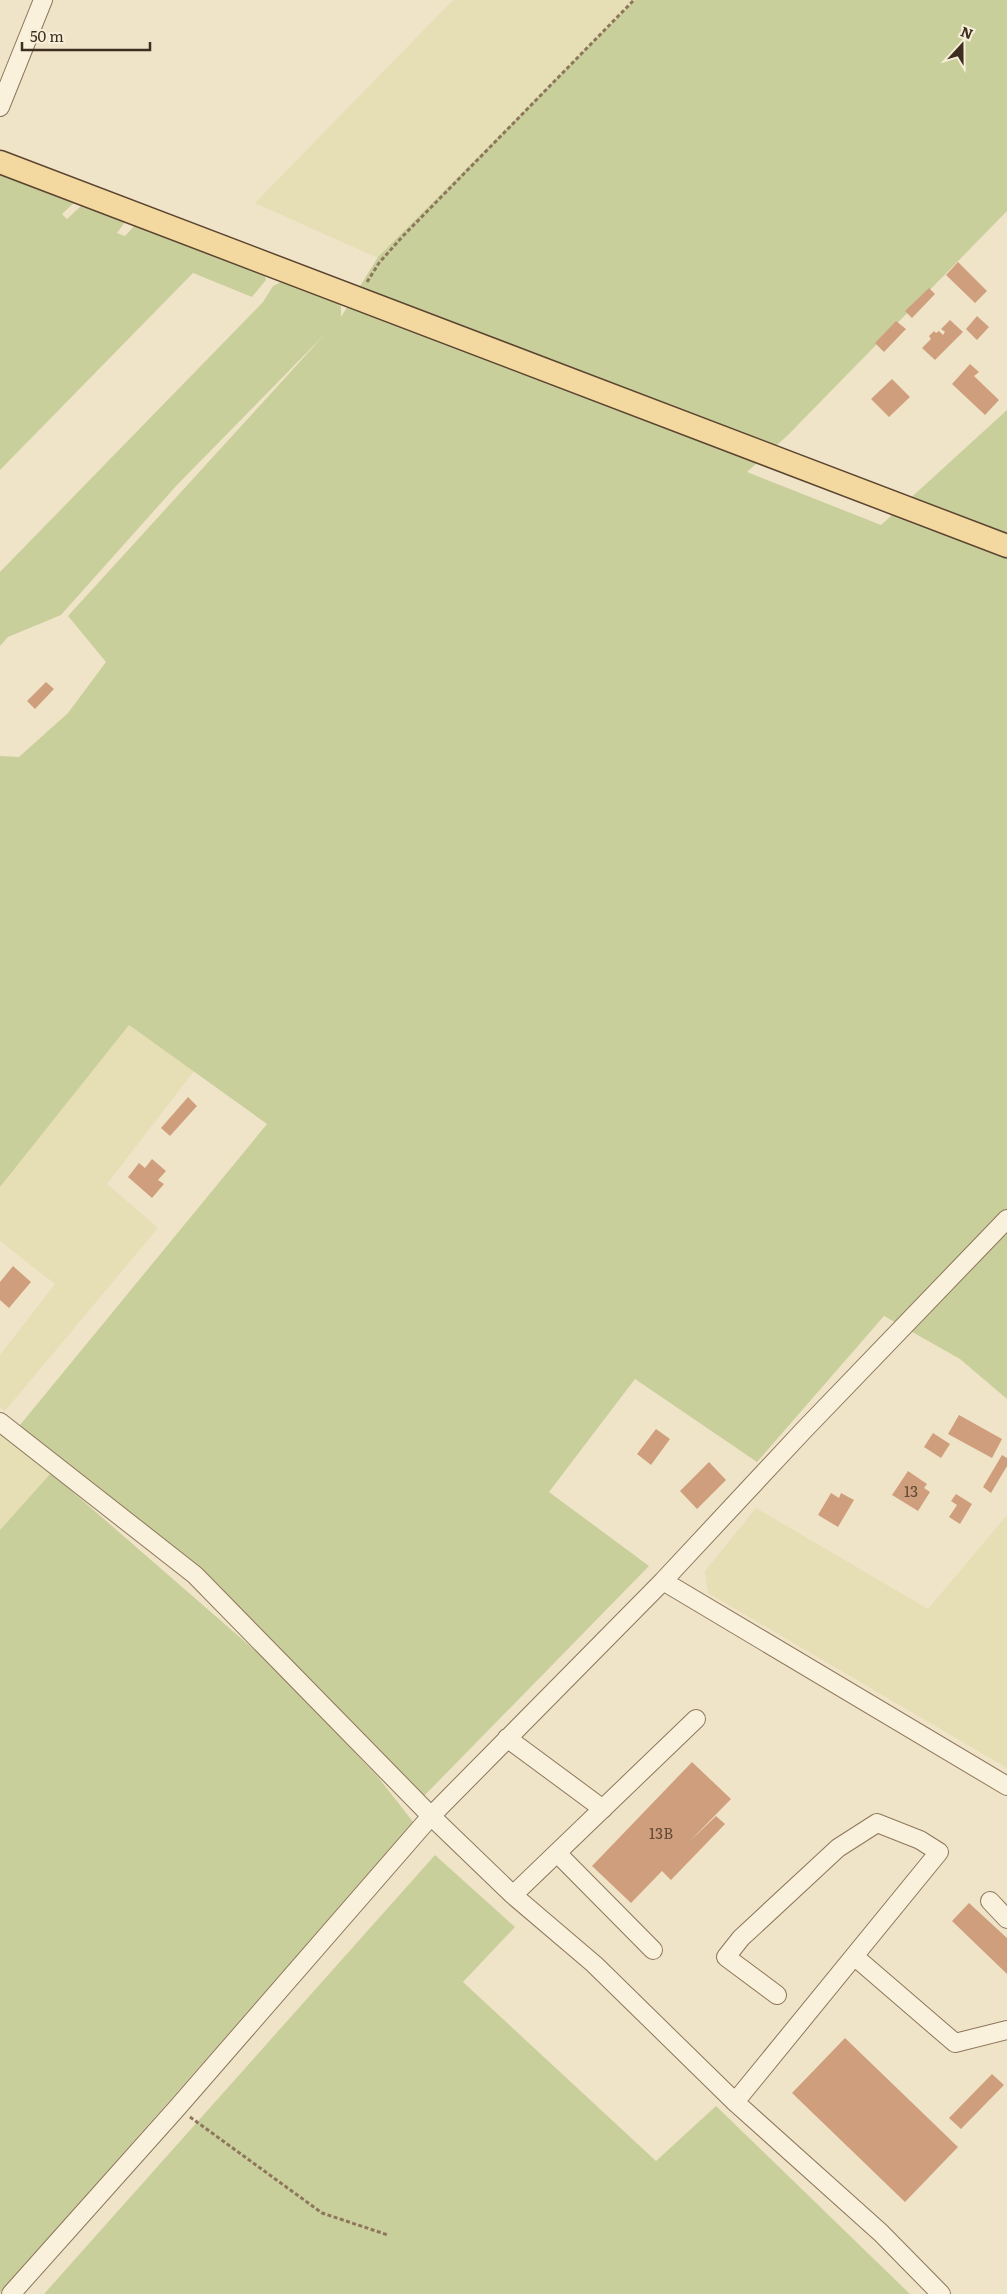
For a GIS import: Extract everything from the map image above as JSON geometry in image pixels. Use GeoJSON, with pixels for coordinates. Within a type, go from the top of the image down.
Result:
{"type":"FeatureCollection","features":[{"type":"Feature","properties":{"kind":"main road"},"geometry":{"type":"LineString","coordinates":[[0,162],[1007,546]]}},
{"type":"Feature","properties":{"kind":"street"},"geometry":{"type":"LineString","coordinates":[[0,107],[43,0]]}},
{"type":"Feature","properties":{"kind":"street"},"geometry":{"type":"LineString","coordinates":[[11,2294],[177,2108],[431,1816],[663,1582],[802,1432],[1007,1219]]}},
{"type":"Feature","properties":{"kind":"street"},"geometry":{"type":"LineString","coordinates":[[0,1422],[195,1575],[431,1816],[514,1895],[594,1964],[735,2102],[882,2233],[940,2294]]}},
{"type":"Feature","properties":{"kind":"street"},"geometry":{"type":"LineString","coordinates":[[663,1582],[1007,1786]]}},
{"type":"Feature","properties":{"kind":"street"},"geometry":{"type":"LineString","coordinates":[[514,1895],[696,1719]]}},
{"type":"Feature","properties":{"kind":"street"},"geometry":{"type":"LineString","coordinates":[[507,1738],[603,1809]]}},
{"type":"Feature","properties":{"kind":"street"},"geometry":{"type":"LineString","coordinates":[[735,2102],[939,1852],[920,1840],[877,1823],[838,1848],[741,1938],[726,1956],[777,1995]]}},
{"type":"Feature","properties":{"kind":"street"},"geometry":{"type":"LineString","coordinates":[[558,1853],[653,1950]]}},
{"type":"Feature","properties":{"kind":"street"},"geometry":{"type":"LineString","coordinates":[[990,1901],[1007,1919]]}},
{"type":"Feature","properties":{"kind":"street"},"geometry":{"type":"LineString","coordinates":[[854,1956],[955,2043],[1007,2030]]}},
{"type":"Feature","properties":{"kind":"path"},"geometry":{"type":"LineString","coordinates":[[358,298],[379,263],[402,237],[634,0]]}},
{"type":"Feature","properties":{"kind":"path"},"geometry":{"type":"LineString","coordinates":[[177,2108],[322,2213],[388,2234]]}},
{"type":"Feature","properties":{"kind":"shaded area"},"geometry":{"type":"Polygon","coordinates":[[[453,0],[636,0],[402,237],[378,258],[255,203],[453,0]]]}},
{"type":"Feature","properties":{"kind":"shaded area"},"geometry":{"type":"Polygon","coordinates":[[[129,1025],[194,1071],[107,1184],[158,1228],[5,1411],[0,1407],[0,1355],[55,1284],[0,1241],[0,1187],[129,1025]]]}},
{"type":"Feature","properties":{"kind":"shaded area"},"geometry":{"type":"Polygon","coordinates":[[[0,1432],[51,1473],[0,1530],[0,1432]]]}},
{"type":"Feature","properties":{"kind":"shaded area"},"geometry":{"type":"Polygon","coordinates":[[[756,1508],[928,1609],[1007,1515],[1007,1768],[708,1593],[705,1571],[756,1508]]]}},
{"type":"Feature","properties":{"kind":"green space"},"geometry":{"type":"Polygon","coordinates":[[[635,0],[1007,0],[1007,211],[788,435],[747,472],[881,525],[1007,410],[1007,1399],[960,1359],[884,1316],[757,1462],[635,1379],[549,1492],[649,1566],[424,1796],[20,1425],[267,1124],[129,1025],[0,1187],[0,756],[19,757],[68,713],[106,662],[68,616],[325,334],[177,485],[61,615],[8,637],[0,646],[0,572],[263,302],[273,286],[281,282],[332,298],[341,306],[341,317],[378,257],[635,0]]]}},
{"type":"Feature","properties":{"kind":"green space"},"geometry":{"type":"Polygon","coordinates":[[[0,173],[74,203],[62,214],[67,219],[81,206],[125,222],[117,233],[125,236],[135,225],[264,274],[266,280],[252,297],[193,273],[0,470],[0,173]]]}},
{"type":"Feature","properties":{"kind":"green space"},"geometry":{"type":"Polygon","coordinates":[[[51,1473],[273,1666],[378,1777],[414,1823],[0,2293],[0,1530],[51,1473]]]}},
{"type":"Feature","properties":{"kind":"green space"},"geometry":{"type":"Polygon","coordinates":[[[435,1855],[515,1927],[463,1982],[656,2161],[716,2106],[910,2294],[44,2294],[435,1855]]]}},
{"type":"Feature","properties":{"kind":"building"},"geometry":{"type":"Polygon","coordinates":[[[958,262],[987,291],[975,303],[946,275],[958,262]]]}},
{"type":"Feature","properties":{"kind":"building"},"geometry":{"type":"Polygon","coordinates":[[[929,288],[935,294],[912,318],[905,311],[929,288]]]}},
{"type":"Feature","properties":{"kind":"building"},"geometry":{"type":"Polygon","coordinates":[[[977,316],[989,327],[977,340],[966,329],[977,316]]]}},
{"type":"Feature","properties":{"kind":"building"},"geometry":{"type":"Polygon","coordinates":[[[950,320],[963,332],[935,360],[922,348],[931,339],[929,336],[934,331],[936,333],[939,331],[943,335],[945,332],[941,329],[950,320]]]}},
{"type":"Feature","properties":{"kind":"building"},"geometry":{"type":"Polygon","coordinates":[[[896,321],[906,329],[884,352],[875,343],[896,321]]]}},
{"type":"Feature","properties":{"kind":"building"},"geometry":{"type":"Polygon","coordinates":[[[970,364],[979,372],[974,376],[999,400],[985,415],[952,384],[970,364]]]}},
{"type":"Feature","properties":{"kind":"building"},"geometry":{"type":"Polygon","coordinates":[[[892,379],[910,397],[889,417],[871,399],[892,379]]]}},
{"type":"Feature","properties":{"kind":"building"},"geometry":{"type":"Polygon","coordinates":[[[46,682],[54,689],[35,709],[27,701],[46,682]]]}},
{"type":"Feature","properties":{"kind":"building"},"geometry":{"type":"Polygon","coordinates":[[[188,1097],[197,1106],[170,1136],[161,1128],[188,1097]]]}},
{"type":"Feature","properties":{"kind":"building"},"geometry":{"type":"Polygon","coordinates":[[[152,1159],[166,1171],[158,1180],[164,1184],[152,1198],[128,1177],[139,1163],[145,1168],[152,1159]]]}},
{"type":"Feature","properties":{"kind":"building"},"geometry":{"type":"Polygon","coordinates":[[[13,1266],[31,1282],[9,1308],[0,1300],[0,1282],[13,1266]]]}},
{"type":"Feature","properties":{"kind":"building"},"geometry":{"type":"Polygon","coordinates":[[[959,1415],[1002,1439],[992,1458],[948,1434],[959,1415]]]}},
{"type":"Feature","properties":{"kind":"building"},"geometry":{"type":"Polygon","coordinates":[[[656,1429],[670,1439],[651,1465],[637,1454],[656,1429]]]}},
{"type":"Feature","properties":{"kind":"building"},"geometry":{"type":"Polygon","coordinates":[[[933,1433],[950,1444],[941,1458],[924,1447],[933,1433]]]}},
{"type":"Feature","properties":{"kind":"building"},"geometry":{"type":"Polygon","coordinates":[[[1002,1455],[1007,1458],[1007,1466],[991,1493],[983,1487],[1002,1455]]]}},
{"type":"Feature","properties":{"kind":"building"},"geometry":{"type":"Polygon","coordinates":[[[709,1462],[726,1480],[697,1509],[680,1491],[709,1462]]]}},
{"type":"Feature","properties":{"kind":"building"},"geometry":{"type":"Polygon","coordinates":[[[908,1471],[927,1484],[924,1488],[930,1492],[918,1511],[892,1495],[908,1471]]]}},
{"type":"Feature","properties":{"kind":"building"},"geometry":{"type":"Polygon","coordinates":[[[831,1493],[839,1498],[841,1493],[854,1500],[838,1527],[818,1515],[831,1493]]]}},
{"type":"Feature","properties":{"kind":"building"},"geometry":{"type":"Polygon","coordinates":[[[956,1494],[972,1504],[960,1524],[949,1517],[957,1505],[951,1501],[956,1494]]]}},
{"type":"Feature","properties":{"kind":"building"},"geometry":{"type":"Polygon","coordinates":[[[692,1762],[731,1799],[689,1842],[716,1816],[725,1824],[671,1880],[662,1871],[631,1903],[592,1866],[692,1762]]]}},
{"type":"Feature","properties":{"kind":"building"},"geometry":{"type":"Polygon","coordinates":[[[969,1903],[1007,1938],[1007,1974],[952,1921],[969,1903]]]}},
{"type":"Feature","properties":{"kind":"building"},"geometry":{"type":"Polygon","coordinates":[[[845,2038],[958,2147],[905,2202],[792,2093],[845,2038]]]}},
{"type":"Feature","properties":{"kind":"building"},"geometry":{"type":"Polygon","coordinates":[[[992,2074],[1004,2085],[961,2129],[949,2118],[992,2074]]]}}]}
